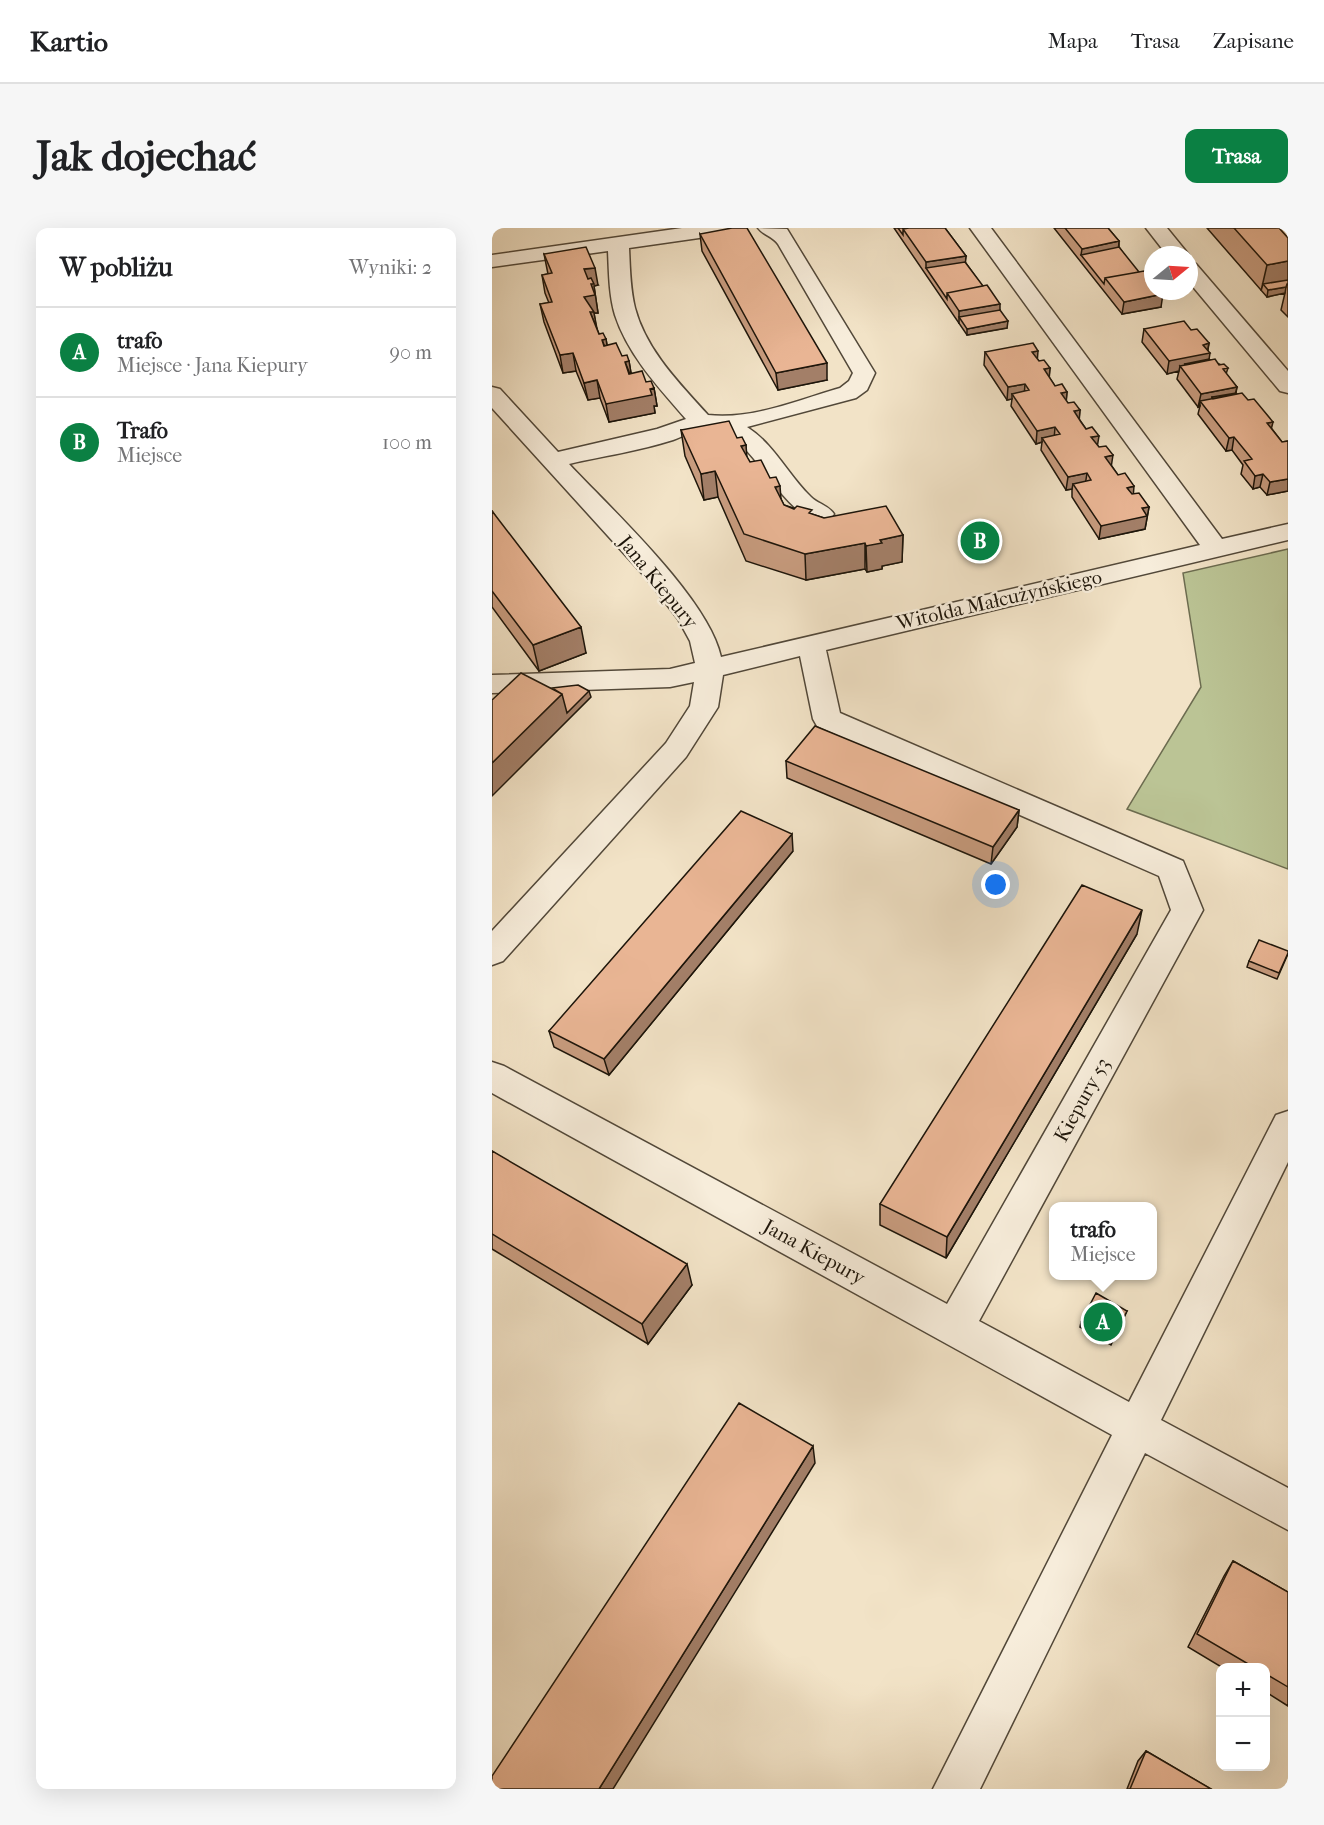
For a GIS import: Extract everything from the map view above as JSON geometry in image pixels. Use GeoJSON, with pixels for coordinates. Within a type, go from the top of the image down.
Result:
{"type":"FeatureCollection","features":[{"type":"Feature","properties":{"kind":"street"},"geometry":{"type":"LineString","coordinates":[[492,261],[618,243],[670,231],[728,228]]}},
{"type":"Feature","properties":{"kind":"street"},"geometry":{"type":"LineString","coordinates":[[553,460],[664,435],[701,421],[726,424],[774,414],[848,393],[859,385],[864,373],[787,242],[780,232],[768,228]]}},
{"type":"Feature","properties":{"kind":"street"},"geometry":{"type":"LineString","coordinates":[[980,228],[1215,549]]}},
{"type":"Feature","properties":{"kind":"street"},"geometry":{"type":"LineString","coordinates":[[1156,228],[1171,246]]}},
{"type":"Feature","properties":{"kind":"street"},"geometry":{"type":"LineString","coordinates":[[618,243],[622,292],[629,324],[673,390],[701,421]]}},
{"type":"Feature","properties":{"kind":"street"},"geometry":{"type":"LineString","coordinates":[[1198,279],[1288,386]]}},
{"type":"Feature","properties":{"kind":"street","name":"Jana Kiepury"},"geometry":{"type":"LineString","coordinates":[[492,394],[656,573],[689,615],[704,641],[710,669],[704,707],[676,750],[492,952]]}},
{"type":"Feature","properties":{"kind":"street"},"geometry":{"type":"LineString","coordinates":[[726,424],[754,442],[803,503],[821,514]]}},
{"type":"Feature","properties":{"kind":"street","name":"Witolda Małcużyńskiego"},"geometry":{"type":"LineString","coordinates":[[492,684],[670,678],[1288,532]]}},
{"type":"Feature","properties":{"kind":"street","name":"Kiepury 53"},"geometry":{"type":"LineString","coordinates":[[811,645],[827,719],[1172,868],[1187,910],[954,1329]]}},
{"type":"Feature","properties":{"kind":"street","name":"Jana Kiepury"},"geometry":{"type":"LineString","coordinates":[[492,1076],[1288,1510]]}},
{"type":"Feature","properties":{"kind":"street"},"geometry":{"type":"LineString","coordinates":[[956,1789],[1288,1126]]}},
{"type":"Feature","properties":{"kind":"green space"},"geometry":{"type":"Polygon","coordinates":[[[1288,549],[1288,869],[1127,809],[1201,687],[1183,573],[1288,549]]]}},
{"type":"Feature","properties":{"kind":"building"},"geometry":{"type":"Polygon","coordinates":[[[732,228],[747,228],[827,363],[776,373],[700,234],[732,228]]]}},
{"type":"Feature","properties":{"kind":"building"},"geometry":{"type":"Polygon","coordinates":[[[945,228],[966,256],[926,262],[903,229],[945,228]]]}},
{"type":"Feature","properties":{"kind":"building"},"geometry":{"type":"Polygon","coordinates":[[[1065,228],[1108,228],[1119,241],[1082,249],[1065,228]]]}},
{"type":"Feature","properties":{"kind":"building"},"geometry":{"type":"Polygon","coordinates":[[[1234,228],[1279,228],[1288,238],[1288,261],[1267,265],[1234,228]]]}},
{"type":"Feature","properties":{"kind":"building"},"geometry":{"type":"Polygon","coordinates":[[[586,247],[595,268],[584,269],[588,279],[591,278],[594,284],[591,284],[595,295],[584,297],[594,312],[590,312],[599,334],[603,333],[606,339],[602,340],[604,346],[616,343],[622,356],[627,355],[629,361],[625,362],[629,374],[642,371],[646,382],[651,381],[654,388],[650,389],[652,395],[606,404],[597,380],[584,383],[573,353],[560,355],[540,304],[552,302],[542,275],[552,273],[544,254],[586,247]]]}},
{"type":"Feature","properties":{"kind":"building"},"geometry":{"type":"Polygon","coordinates":[[[1119,247],[1139,272],[1105,278],[1104,284],[1081,255],[1119,247]]]}},
{"type":"Feature","properties":{"kind":"building"},"geometry":{"type":"Polygon","coordinates":[[[965,262],[983,286],[947,293],[947,299],[926,268],[965,262]]]}},
{"type":"Feature","properties":{"kind":"building"},"geometry":{"type":"Polygon","coordinates":[[[1144,271],[1144,298],[1124,302],[1105,278],[1144,271]]]}},
{"type":"Feature","properties":{"kind":"building"},"geometry":{"type":"Polygon","coordinates":[[[1288,280],[1286,287],[1268,290],[1263,284],[1288,280]]]}},
{"type":"Feature","properties":{"kind":"building"},"geometry":{"type":"Polygon","coordinates":[[[987,285],[1000,304],[959,311],[947,293],[987,285]]]}},
{"type":"Feature","properties":{"kind":"building"},"geometry":{"type":"Polygon","coordinates":[[[1000,310],[1008,321],[967,329],[959,317],[1000,310]]]}},
{"type":"Feature","properties":{"kind":"building"},"geometry":{"type":"Polygon","coordinates":[[[1184,321],[1191,330],[1197,329],[1209,343],[1203,345],[1210,353],[1169,361],[1144,329],[1184,321]]]}},
{"type":"Feature","properties":{"kind":"building"},"geometry":{"type":"Polygon","coordinates":[[[1033,343],[1038,351],[1032,352],[1039,361],[1044,360],[1050,368],[1044,369],[1055,386],[1062,384],[1067,392],[1061,393],[1068,403],[1074,402],[1080,410],[1074,411],[1081,422],[1086,429],[1092,427],[1099,436],[1091,437],[1099,447],[1106,446],[1113,455],[1105,457],[1118,475],[1125,473],[1134,486],[1127,488],[1132,494],[1139,493],[1149,507],[1142,508],[1147,516],[1101,526],[1073,484],[1091,480],[1087,473],[1068,477],[1042,438],[1060,434],[1055,427],[1037,431],[1012,394],[1029,390],[1025,384],[1008,387],[985,352],[1033,343]]]}},
{"type":"Feature","properties":{"kind":"building"},"geometry":{"type":"Polygon","coordinates":[[[1209,359],[1210,360],[1185,364],[1209,359]]]}},
{"type":"Feature","properties":{"kind":"building"},"geometry":{"type":"Polygon","coordinates":[[[1215,359],[1219,365],[1224,364],[1228,368],[1223,369],[1237,387],[1201,394],[1180,366],[1215,359]]]}},
{"type":"Feature","properties":{"kind":"building"},"geometry":{"type":"Polygon","coordinates":[[[1236,393],[1213,399],[1212,397],[1236,393]]]}},
{"type":"Feature","properties":{"kind":"building"},"geometry":{"type":"Polygon","coordinates":[[[1242,393],[1248,400],[1254,399],[1273,422],[1267,423],[1282,442],[1288,441],[1288,479],[1270,482],[1263,474],[1255,476],[1244,461],[1252,459],[1234,437],[1229,438],[1200,401],[1242,393]]]}},
{"type":"Feature","properties":{"kind":"building"},"geometry":{"type":"Polygon","coordinates":[[[729,421],[737,438],[742,437],[746,445],[741,446],[750,462],[761,460],[770,478],[776,477],[780,486],[775,487],[784,505],[794,509],[797,506],[812,510],[809,513],[824,518],[886,506],[903,535],[880,540],[882,543],[866,546],[865,543],[805,554],[744,534],[715,471],[701,474],[681,430],[729,421]]]}},
{"type":"Feature","properties":{"kind":"building"},"geometry":{"type":"Polygon","coordinates":[[[492,511],[581,627],[533,645],[492,591],[492,511]]]}},
{"type":"Feature","properties":{"kind":"building"},"geometry":{"type":"Polygon","coordinates":[[[987,525],[995,540],[973,544],[966,529],[987,525]]]}},
{"type":"Feature","properties":{"kind":"building"},"geometry":{"type":"Polygon","coordinates":[[[521,673],[562,694],[492,763],[492,700],[521,673]]]}},
{"type":"Feature","properties":{"kind":"building"},"geometry":{"type":"Polygon","coordinates":[[[578,685],[589,691],[567,713],[562,694],[552,688],[578,685]]]}},
{"type":"Feature","properties":{"kind":"building"},"geometry":{"type":"Polygon","coordinates":[[[815,726],[1019,810],[993,847],[786,761],[815,726]]]}},
{"type":"Feature","properties":{"kind":"building"},"geometry":{"type":"Polygon","coordinates":[[[741,811],[792,834],[604,1059],[549,1031],[741,811]]]}},
{"type":"Feature","properties":{"kind":"building"},"geometry":{"type":"Polygon","coordinates":[[[1082,885],[1142,910],[947,1237],[880,1204],[1082,885]]]}},
{"type":"Feature","properties":{"kind":"building"},"geometry":{"type":"Polygon","coordinates":[[[1259,940],[1288,951],[1279,973],[1249,961],[1259,940]]]}},
{"type":"Feature","properties":{"kind":"building"},"geometry":{"type":"Polygon","coordinates":[[[492,1151],[687,1264],[642,1324],[492,1234],[492,1151]]]}},
{"type":"Feature","properties":{"kind":"building"},"geometry":{"type":"Polygon","coordinates":[[[1096,1293],[1127,1311],[1113,1340],[1081,1322],[1096,1293]]]}},
{"type":"Feature","properties":{"kind":"building"},"geometry":{"type":"Polygon","coordinates":[[[739,1403],[813,1446],[599,1789],[492,1789],[492,1776],[739,1403]]]}},
{"type":"Feature","properties":{"kind":"building"},"geometry":{"type":"Polygon","coordinates":[[[1233,1561],[1288,1592],[1288,1687],[1270,1676],[1270,1663],[1246,1663],[1197,1634],[1233,1561]]]}},
{"type":"Feature","properties":{"kind":"building"},"geometry":{"type":"Polygon","coordinates":[[[1146,1751],[1211,1789],[1130,1789],[1146,1751]]]}},
{"type":"Feature","properties":{"kind":"place","name":"Trafo"},"geometry":{"type":"Point","coordinates":[980,541]}},
{"type":"Feature","properties":{"kind":"place","name":"trafo"},"geometry":{"type":"Point","coordinates":[1103,1322]}}]}
